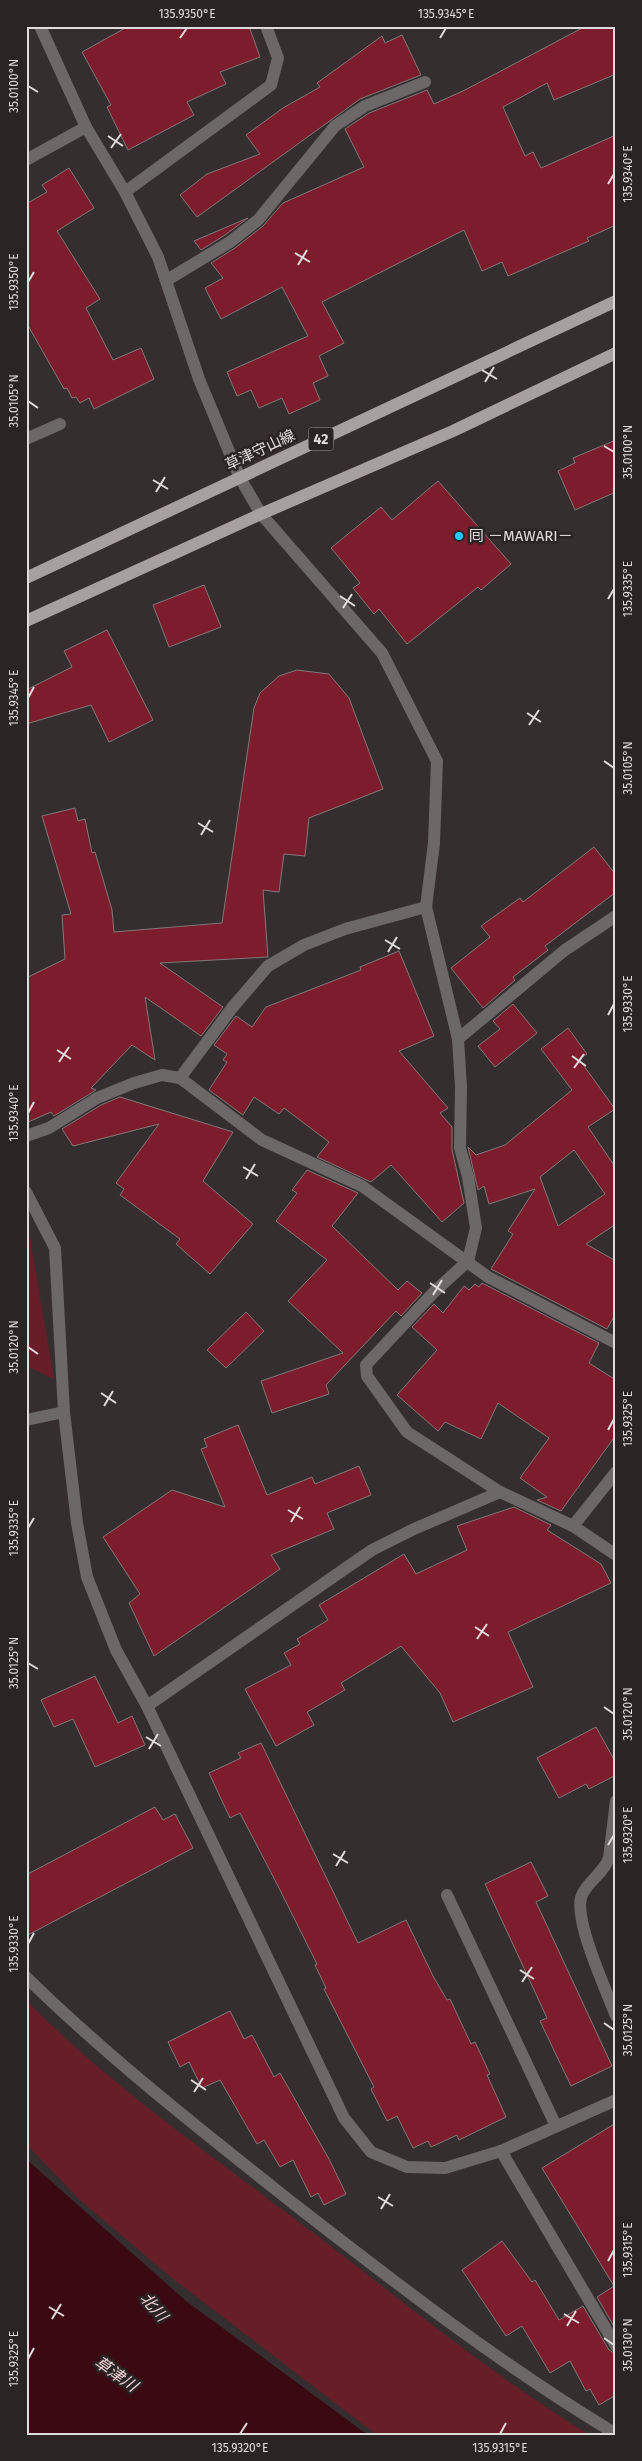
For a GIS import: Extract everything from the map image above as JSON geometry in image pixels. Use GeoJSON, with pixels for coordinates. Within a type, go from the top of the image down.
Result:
{"type":"FeatureCollection","features":[{"type":"Feature","properties":{"kind":"main road","name":"草津守山線"},"geometry":{"type":"LineString","coordinates":[[26,578],[616,300]]}},
{"type":"Feature","properties":{"kind":"main road"},"geometry":{"type":"LineString","coordinates":[[26,621],[261,514],[453,431],[616,353]]}},
{"type":"Feature","properties":{"kind":"street"},"geometry":{"type":"LineString","coordinates":[[40,26],[86,127],[125,192],[158,257],[199,380],[240,478],[261,514],[382,653],[436,761],[434,843],[426,907],[458,1039],[461,1088],[460,1148],[468,1177],[476,1228],[468,1261],[390,1338],[366,1365],[367,1376],[407,1432],[500,1492],[574,1526],[616,1555]]}},
{"type":"Feature","properties":{"kind":"street"},"geometry":{"type":"LineString","coordinates":[[125,192],[271,85],[278,58],[266,26]]}},
{"type":"Feature","properties":{"kind":"street"},"geometry":{"type":"LineString","coordinates":[[167,280],[230,242],[258,220],[335,126],[365,106],[425,82]]}},
{"type":"Feature","properties":{"kind":"street"},"geometry":{"type":"LineString","coordinates":[[26,160],[86,127]]}},
{"type":"Feature","properties":{"kind":"street"},"geometry":{"type":"LineString","coordinates":[[26,439],[60,424]]}},
{"type":"Feature","properties":{"kind":"street"},"geometry":{"type":"LineString","coordinates":[[180,1078],[232,1008],[268,966],[304,945],[345,929],[426,907]]}},
{"type":"Feature","properties":{"kind":"street"},"geometry":{"type":"LineString","coordinates":[[458,1039],[565,950],[616,916]]}},
{"type":"Feature","properties":{"kind":"street"},"geometry":{"type":"LineString","coordinates":[[26,1136],[48,1128],[97,1098],[134,1083],[162,1075],[180,1078],[262,1140],[362,1186],[488,1277],[616,1344]]}},
{"type":"Feature","properties":{"kind":"street"},"geometry":{"type":"LineString","coordinates":[[26,1192],[55,1248],[64,1412],[77,1523],[87,1577],[116,1650],[147,1706],[344,2118],[371,2152],[407,2167],[445,2168],[501,2151],[616,2100]]}},
{"type":"Feature","properties":{"kind":"street"},"geometry":{"type":"LineString","coordinates":[[26,1420],[64,1412]]}},
{"type":"Feature","properties":{"kind":"street"},"geometry":{"type":"LineString","coordinates":[[574,1526],[616,1472]]}},
{"type":"Feature","properties":{"kind":"street"},"geometry":{"type":"LineString","coordinates":[[147,1706],[372,1550],[414,1529],[500,1492]]}},
{"type":"Feature","properties":{"kind":"street"},"geometry":{"type":"LineString","coordinates":[[616,1801],[609,1858],[606,1866],[581,1896],[580,1916],[616,2016]]}},
{"type":"Feature","properties":{"kind":"street"},"geometry":{"type":"LineString","coordinates":[[447,1895],[556,2126]]}},
{"type":"Feature","properties":{"kind":"street"},"geometry":{"type":"LineString","coordinates":[[26,1977],[81,2030],[176,2111],[354,2251],[548,2393],[616,2434]]}},
{"type":"Feature","properties":{"kind":"street"},"geometry":{"type":"LineString","coordinates":[[501,2151],[616,2346]]}},
{"type":"Feature","properties":{"kind":"shaded area"},"geometry":{"type":"Polygon","coordinates":[[[26,1230],[30,1238],[54,1379],[26,1366],[26,1230]]]}},
{"type":"Feature","properties":{"kind":"shaded area"},"geometry":{"type":"Polygon","coordinates":[[[26,2000],[89,2059],[156,2114],[440,2331],[551,2411],[590,2435],[377,2435],[172,2278],[81,2201],[26,2144],[26,2000]]]}},
{"type":"Feature","properties":{"kind":"water"},"geometry":{"type":"Polygon","coordinates":[[[26,2159],[186,2301],[368,2435],[26,2435],[26,2159]]]}},
{"type":"Feature","properties":{"kind":"building"},"geometry":{"type":"Polygon","coordinates":[[[129,26],[249,26],[260,57],[220,72],[226,84],[187,102],[194,115],[128,150],[107,107],[111,105],[82,52],[129,26]]]}},
{"type":"Feature","properties":{"kind":"building"},"geometry":{"type":"Polygon","coordinates":[[[586,26],[616,26],[616,74],[554,100],[547,83],[503,107],[525,156],[533,152],[541,168],[616,135],[616,225],[587,238],[589,241],[508,276],[502,262],[482,271],[464,230],[322,302],[344,343],[319,356],[328,376],[313,383],[320,400],[289,414],[282,398],[259,408],[251,390],[237,396],[227,372],[308,336],[282,287],[221,319],[205,288],[223,278],[211,263],[235,248],[263,226],[283,203],[364,167],[345,129],[369,113],[427,90],[434,104],[465,90],[586,26]]]}},
{"type":"Feature","properties":{"kind":"building"},"geometry":{"type":"Polygon","coordinates":[[[402,35],[421,75],[360,99],[197,217],[180,195],[207,174],[260,154],[246,135],[283,108],[320,87],[317,83],[382,36],[385,43],[402,35]]]}},
{"type":"Feature","properties":{"kind":"building"},"geometry":{"type":"Polygon","coordinates":[[[69,168],[94,208],[57,231],[100,299],[86,308],[113,360],[141,348],[154,379],[94,409],[89,398],[80,403],[76,397],[72,398],[67,388],[64,389],[26,322],[26,204],[47,192],[42,185],[69,168]]]}},
{"type":"Feature","properties":{"kind":"building"},"geometry":{"type":"Polygon","coordinates":[[[248,218],[201,250],[194,241],[248,218]]]}},
{"type":"Feature","properties":{"kind":"building"},"geometry":{"type":"Polygon","coordinates":[[[616,440],[616,492],[575,510],[558,471],[575,463],[573,458],[616,440]]]}},
{"type":"Feature","properties":{"kind":"building"},"geometry":{"type":"Polygon","coordinates":[[[438,481],[511,564],[481,590],[478,587],[407,644],[379,609],[374,614],[353,588],[360,583],[331,548],[381,507],[392,520],[438,481]]]}},
{"type":"Feature","properties":{"kind":"building"},"geometry":{"type":"Polygon","coordinates":[[[204,585],[221,627],[169,647],[153,605],[204,585]]]}},
{"type":"Feature","properties":{"kind":"building"},"geometry":{"type":"Polygon","coordinates":[[[107,630],[153,720],[109,742],[91,705],[26,724],[26,690],[72,667],[64,651],[107,630]]]}},
{"type":"Feature","properties":{"kind":"building"},"geometry":{"type":"Polygon","coordinates":[[[297,670],[329,674],[349,698],[383,789],[309,818],[305,856],[284,854],[279,892],[263,890],[268,957],[160,963],[223,1007],[201,1036],[145,997],[155,1060],[132,1045],[91,1088],[96,1090],[54,1116],[51,1112],[26,1123],[26,978],[65,959],[62,915],[71,914],[42,816],[75,808],[78,821],[85,819],[92,853],[95,852],[112,910],[114,932],[222,923],[254,708],[260,693],[279,676],[297,670]]]}},
{"type":"Feature","properties":{"kind":"building"},"geometry":{"type":"Polygon","coordinates":[[[594,847],[616,875],[616,892],[545,946],[548,950],[513,977],[515,980],[483,1008],[451,968],[490,937],[481,926],[520,898],[523,902],[594,847]]]}},
{"type":"Feature","properties":{"kind":"building"},"geometry":{"type":"Polygon","coordinates":[[[399,951],[434,1036],[399,1051],[448,1108],[440,1113],[452,1127],[452,1150],[464,1203],[442,1222],[391,1165],[371,1182],[317,1157],[329,1142],[284,1108],[279,1114],[254,1097],[243,1115],[209,1090],[227,1062],[223,1060],[227,1054],[214,1045],[236,1016],[252,1027],[266,1007],[361,970],[360,967],[399,951]]]}},
{"type":"Feature","properties":{"kind":"building"},"geometry":{"type":"Polygon","coordinates":[[[513,1004],[537,1033],[495,1067],[478,1046],[500,1029],[493,1021],[513,1004]]]}},
{"type":"Feature","properties":{"kind":"building"},"geometry":{"type":"Polygon","coordinates":[[[568,1028],[587,1054],[579,1059],[615,1109],[588,1127],[616,1168],[616,1224],[586,1244],[616,1261],[616,1313],[607,1329],[491,1269],[513,1234],[508,1231],[535,1189],[489,1204],[484,1186],[478,1190],[468,1147],[476,1155],[505,1145],[572,1090],[541,1049],[568,1028]],[[574,1150],[540,1177],[558,1226],[605,1194],[574,1150]]]}},
{"type":"Feature","properties":{"kind":"building"},"geometry":{"type":"Polygon","coordinates":[[[120,1097],[233,1132],[203,1181],[253,1224],[210,1274],[176,1244],[180,1239],[120,1195],[124,1189],[116,1183],[159,1124],[73,1146],[62,1129],[101,1105],[120,1097]]]}},
{"type":"Feature","properties":{"kind":"building"},"geometry":{"type":"Polygon","coordinates":[[[307,1170],[358,1193],[332,1226],[398,1290],[407,1281],[422,1293],[401,1316],[396,1311],[326,1385],[329,1394],[272,1413],[261,1381],[343,1353],[288,1301],[327,1260],[276,1221],[297,1193],[292,1190],[307,1170]]]}},
{"type":"Feature","properties":{"kind":"building"},"geometry":{"type":"Polygon","coordinates":[[[482,1283],[599,1343],[589,1363],[616,1380],[616,1435],[561,1511],[537,1500],[547,1497],[520,1478],[549,1438],[498,1403],[481,1439],[445,1422],[438,1431],[397,1395],[437,1350],[412,1327],[434,1304],[443,1313],[464,1286],[469,1290],[475,1284],[479,1287],[482,1283]]]}},
{"type":"Feature","properties":{"kind":"building"},"geometry":{"type":"Polygon","coordinates":[[[246,1312],[264,1331],[226,1368],[207,1350],[246,1312]]]}},
{"type":"Feature","properties":{"kind":"building"},"geometry":{"type":"Polygon","coordinates":[[[238,1425],[267,1495],[312,1477],[315,1484],[359,1466],[371,1495],[327,1513],[334,1529],[271,1555],[280,1569],[154,1656],[129,1603],[140,1594],[103,1537],[172,1490],[225,1507],[201,1449],[207,1447],[204,1439],[238,1425]]]}},
{"type":"Feature","properties":{"kind":"building"},"geometry":{"type":"Polygon","coordinates":[[[514,1507],[551,1525],[547,1530],[601,1564],[611,1583],[508,1632],[533,1687],[453,1722],[440,1693],[401,1646],[341,1683],[345,1690],[307,1712],[314,1725],[276,1746],[245,1689],[291,1665],[284,1653],[300,1644],[297,1639],[328,1620],[319,1605],[404,1554],[416,1574],[467,1550],[457,1526],[514,1507]]]}},
{"type":"Feature","properties":{"kind":"building"},"geometry":{"type":"Polygon","coordinates":[[[95,1676],[118,1723],[132,1716],[145,1745],[95,1767],[73,1719],[54,1727],[41,1700],[95,1676]]]}},
{"type":"Feature","properties":{"kind":"building"},"geometry":{"type":"Polygon","coordinates":[[[596,1727],[616,1763],[616,1775],[589,1789],[586,1784],[559,1798],[537,1758],[596,1727]]]}},
{"type":"Feature","properties":{"kind":"building"},"geometry":{"type":"Polygon","coordinates":[[[261,1743],[358,1943],[406,1920],[433,1976],[447,2000],[450,1999],[471,2044],[475,2042],[490,2074],[487,2075],[506,2117],[459,2140],[457,2135],[431,2147],[428,2141],[413,2148],[397,2116],[387,2121],[371,2089],[374,2087],[324,1989],[326,1988],[315,1965],[317,1964],[278,1886],[240,1813],[230,1818],[209,1773],[241,1758],[238,1753],[261,1743]]]}},
{"type":"Feature","properties":{"kind":"building"},"geometry":{"type":"Polygon","coordinates":[[[155,1807],[163,1820],[175,1814],[193,1848],[26,1936],[26,1875],[155,1807]]]}},
{"type":"Feature","properties":{"kind":"building"},"geometry":{"type":"Polygon","coordinates":[[[531,1862],[548,1896],[536,1902],[612,2066],[571,2086],[540,2021],[547,2018],[485,1884],[531,1862]]]}},
{"type":"Feature","properties":{"kind":"building"},"geometry":{"type":"Polygon","coordinates":[[[230,2011],[244,2039],[252,2035],[274,2077],[280,2073],[329,2159],[346,2194],[324,2205],[318,2193],[311,2197],[293,2160],[280,2167],[264,2140],[257,2144],[220,2080],[202,2088],[189,2062],[180,2067],[168,2042],[230,2011]]]}},
{"type":"Feature","properties":{"kind":"building"},"geometry":{"type":"Polygon","coordinates":[[[616,2123],[616,2330],[597,2297],[614,2286],[542,2168],[616,2123]]]}},
{"type":"Feature","properties":{"kind":"building"},"geometry":{"type":"Polygon","coordinates":[[[502,2241],[532,2282],[535,2280],[559,2320],[583,2306],[609,2350],[616,2354],[616,2395],[599,2405],[590,2389],[586,2391],[570,2361],[550,2373],[522,2326],[506,2336],[462,2270],[502,2241]]]}},
{"type":"Feature","properties":{"kind":"place","name":"囘 －MAWARI－"},"geometry":{"type":"Point","coordinates":[459,536]}},
{"type":"Feature","properties":{"kind":"water label","name":"北川"},"geometry":{"type":"Point","coordinates":[154,2307]}},
{"type":"Feature","properties":{"kind":"water label","name":"草津川"},"geometry":{"type":"Point","coordinates":[116,2374]}}]}
